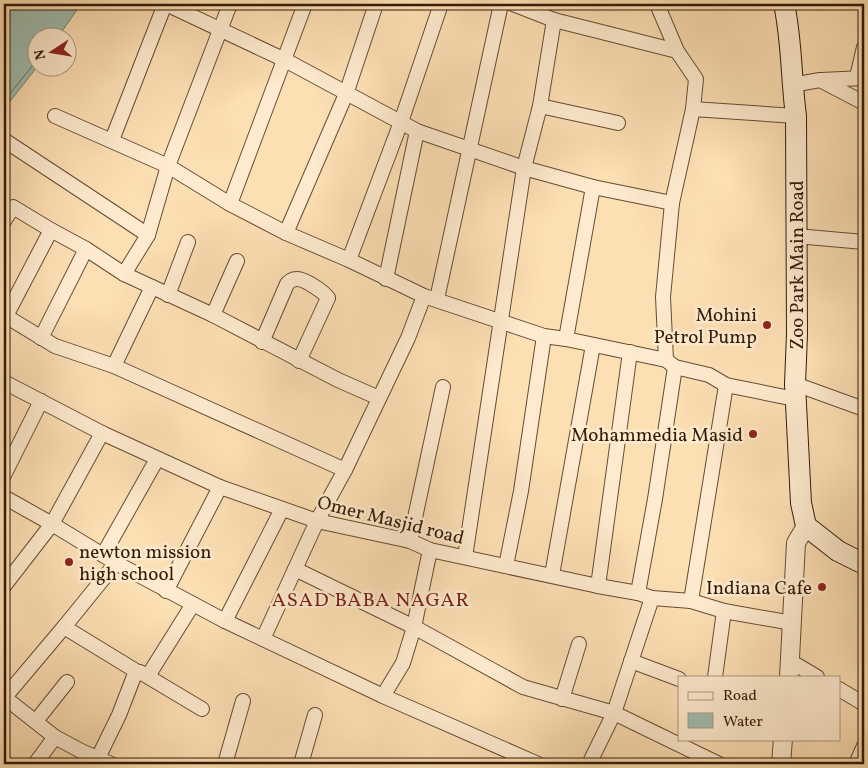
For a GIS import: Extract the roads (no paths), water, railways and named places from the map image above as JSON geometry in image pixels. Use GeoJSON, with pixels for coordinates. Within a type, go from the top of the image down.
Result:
{"type":"FeatureCollection","features":[{"type":"Feature","properties":{"kind":"main road","name":"Zoo Park Main Road"},"geometry":{"type":"LineString","coordinates":[[784,4],[788,23],[796,116],[797,334],[795,391],[801,502],[806,526]]}},
{"type":"Feature","properties":{"kind":"main road"},"geometry":{"type":"LineString","coordinates":[[806,526],[838,551],[864,564]]}},
{"type":"Feature","properties":{"kind":"street"},"geometry":{"type":"LineString","coordinates":[[112,140],[166,4],[285,60],[417,131],[524,168],[593,187],[672,203]]}},
{"type":"Feature","properties":{"kind":"street"},"geometry":{"type":"LineString","coordinates":[[124,274],[148,235],[168,166],[230,4]]}},
{"type":"Feature","properties":{"kind":"street"},"geometry":{"type":"LineString","coordinates":[[230,204],[305,4]]}},
{"type":"Feature","properties":{"kind":"street"},"geometry":{"type":"LineString","coordinates":[[286,233],[346,94],[376,4]]}},
{"type":"Feature","properties":{"kind":"street"},"geometry":{"type":"LineString","coordinates":[[349,260],[401,122],[441,4]]}},
{"type":"Feature","properties":{"kind":"street"},"geometry":{"type":"LineString","coordinates":[[263,639],[317,521],[345,470],[408,338],[431,298],[470,150],[501,4]]}},
{"type":"Feature","properties":{"kind":"street"},"geometry":{"type":"LineString","coordinates":[[513,4],[554,20],[677,51]]}},
{"type":"Feature","properties":{"kind":"street"},"geometry":{"type":"LineString","coordinates":[[638,593],[655,499],[670,363],[663,297],[672,203],[693,110],[696,79],[677,51],[657,4]]}},
{"type":"Feature","properties":{"kind":"street"},"geometry":{"type":"LineString","coordinates":[[465,557],[524,168],[540,106],[554,20]]}},
{"type":"Feature","properties":{"kind":"street"},"geometry":{"type":"LineString","coordinates":[[792,85],[820,80],[860,77],[864,47]]}},
{"type":"Feature","properties":{"kind":"street"},"geometry":{"type":"LineString","coordinates":[[820,80],[864,103]]}},
{"type":"Feature","properties":{"kind":"street"},"geometry":{"type":"LineString","coordinates":[[540,106],[618,123]]}},
{"type":"Feature","properties":{"kind":"street"},"geometry":{"type":"LineString","coordinates":[[693,110],[796,116]]}},
{"type":"Feature","properties":{"kind":"street"},"geometry":{"type":"LineString","coordinates":[[55,116],[168,166],[230,204],[286,233],[431,298],[544,336],[630,352],[670,363],[709,375],[726,385],[795,391],[864,409]]}},
{"type":"Feature","properties":{"kind":"street"},"geometry":{"type":"LineString","coordinates":[[386,279],[417,131]]}},
{"type":"Feature","properties":{"kind":"street"},"geometry":{"type":"LineString","coordinates":[[4,140],[148,235]]}},
{"type":"Feature","properties":{"kind":"street"},"geometry":{"type":"LineString","coordinates":[[566,339],[593,187]]}},
{"type":"Feature","properties":{"kind":"street"},"geometry":{"type":"LineString","coordinates":[[4,221],[8,205],[86,249],[124,274],[213,315],[299,361],[379,398]]}},
{"type":"Feature","properties":{"kind":"street"},"geometry":{"type":"LineString","coordinates":[[51,230],[5,316],[55,346],[114,366],[345,470]]}},
{"type":"Feature","properties":{"kind":"street"},"geometry":{"type":"LineString","coordinates":[[796,236],[864,242]]}},
{"type":"Feature","properties":{"kind":"street"},"geometry":{"type":"LineString","coordinates":[[168,295],[188,242]]}},
{"type":"Feature","properties":{"kind":"street"},"geometry":{"type":"LineString","coordinates":[[41,338],[86,249]]}},
{"type":"Feature","properties":{"kind":"street"},"geometry":{"type":"LineString","coordinates":[[213,315],[237,262]]}},
{"type":"Feature","properties":{"kind":"street"},"geometry":{"type":"LineString","coordinates":[[262,342],[287,284],[297,278],[303,280],[328,298],[299,361]]}},
{"type":"Feature","properties":{"kind":"street"},"geometry":{"type":"LineString","coordinates":[[114,366],[152,287]]}},
{"type":"Feature","properties":{"kind":"street"},"geometry":{"type":"LineString","coordinates":[[506,566],[521,491],[544,336]]}},
{"type":"Feature","properties":{"kind":"street"},"geometry":{"type":"LineString","coordinates":[[552,575],[593,345]]}},
{"type":"Feature","properties":{"kind":"street"},"geometry":{"type":"LineString","coordinates":[[598,586],[630,352]]}},
{"type":"Feature","properties":{"kind":"street","name":"Omer Masjid road"},"geometry":{"type":"LineString","coordinates":[[4,382],[102,433],[220,487],[317,521],[410,540],[430,550],[638,593],[652,598],[691,601],[724,611],[792,623]]}},
{"type":"Feature","properties":{"kind":"street"},"geometry":{"type":"LineString","coordinates":[[691,601],[726,385]]}},
{"type":"Feature","properties":{"kind":"street"},"geometry":{"type":"LineString","coordinates":[[410,540],[443,387]]}},
{"type":"Feature","properties":{"kind":"street"},"geometry":{"type":"LineString","coordinates":[[4,475],[41,401]]}},
{"type":"Feature","properties":{"kind":"street"},"geometry":{"type":"LineString","coordinates":[[4,586],[52,524],[102,433]]}},
{"type":"Feature","properties":{"kind":"street"},"geometry":{"type":"LineString","coordinates":[[103,555],[157,459]]}},
{"type":"Feature","properties":{"kind":"street"},"geometry":{"type":"LineString","coordinates":[[166,591],[220,487]]}},
{"type":"Feature","properties":{"kind":"street"},"geometry":{"type":"LineString","coordinates":[[4,497],[116,563],[225,621],[383,696],[538,764]]}},
{"type":"Feature","properties":{"kind":"street"},"geometry":{"type":"LineString","coordinates":[[225,621],[282,509]]}},
{"type":"Feature","properties":{"kind":"street"},"geometry":{"type":"LineString","coordinates":[[806,526],[796,543],[789,669],[814,676]]}},
{"type":"Feature","properties":{"kind":"street"},"geometry":{"type":"LineString","coordinates":[[383,696],[403,663],[414,627],[430,550]]}},
{"type":"Feature","properties":{"kind":"street"},"geometry":{"type":"LineString","coordinates":[[111,764],[55,737],[4,697],[116,563]]}},
{"type":"Feature","properties":{"kind":"street"},"geometry":{"type":"LineString","coordinates":[[295,569],[414,627],[523,687],[614,713],[719,764]]}},
{"type":"Feature","properties":{"kind":"street"},"geometry":{"type":"LineString","coordinates":[[589,764],[614,713],[652,598]]}},
{"type":"Feature","properties":{"kind":"street"},"geometry":{"type":"LineString","coordinates":[[98,758],[142,673],[194,604]]}},
{"type":"Feature","properties":{"kind":"street"},"geometry":{"type":"LineString","coordinates":[[715,676],[724,611]]}},
{"type":"Feature","properties":{"kind":"street"},"geometry":{"type":"LineString","coordinates":[[64,627],[202,709]]}},
{"type":"Feature","properties":{"kind":"street"},"geometry":{"type":"LineString","coordinates":[[562,699],[579,644]]}},
{"type":"Feature","properties":{"kind":"street"},"geometry":{"type":"LineString","coordinates":[[631,661],[678,679]]}},
{"type":"Feature","properties":{"kind":"street"},"geometry":{"type":"LineString","coordinates":[[36,721],[67,682]]}},
{"type":"Feature","properties":{"kind":"street"},"geometry":{"type":"LineString","coordinates":[[840,690],[864,704]]}},
{"type":"Feature","properties":{"kind":"street"},"geometry":{"type":"LineString","coordinates":[[225,764],[244,701]]}},
{"type":"Feature","properties":{"kind":"street"},"geometry":{"type":"LineString","coordinates":[[301,764],[314,715]]}},
{"type":"Feature","properties":{"kind":"street"},"geometry":{"type":"LineString","coordinates":[[35,764],[55,737]]}},
{"type":"Feature","properties":{"kind":"street"},"geometry":{"type":"LineString","coordinates":[[781,764],[784,740]]}},
{"type":"Feature","properties":{"kind":"street"},"geometry":{"type":"LineString","coordinates":[[856,764],[864,746]]}},
{"type":"Feature","properties":{"kind":"water"},"geometry":{"type":"Polygon","coordinates":[[[4,4],[81,4],[64,28],[28,28],[28,78],[4,109],[4,4]]]}},
{"type":"Feature","properties":{"kind":"place","name":"Mohini Petrol Pump"},"geometry":{"type":"Point","coordinates":[767,325]}},
{"type":"Feature","properties":{"kind":"place","name":"Mohammedia Masid"},"geometry":{"type":"Point","coordinates":[753,434]}},
{"type":"Feature","properties":{"kind":"place","name":"newton mission high school"},"geometry":{"type":"Point","coordinates":[69,562]}},
{"type":"Feature","properties":{"kind":"place","name":"Indiana Cafe"},"geometry":{"type":"Point","coordinates":[822,587]}},
{"type":"Feature","properties":{"kind":"district","name":"ASAD BABA NAGAR"},"geometry":{"type":"Point","coordinates":[371,599]}}]}
